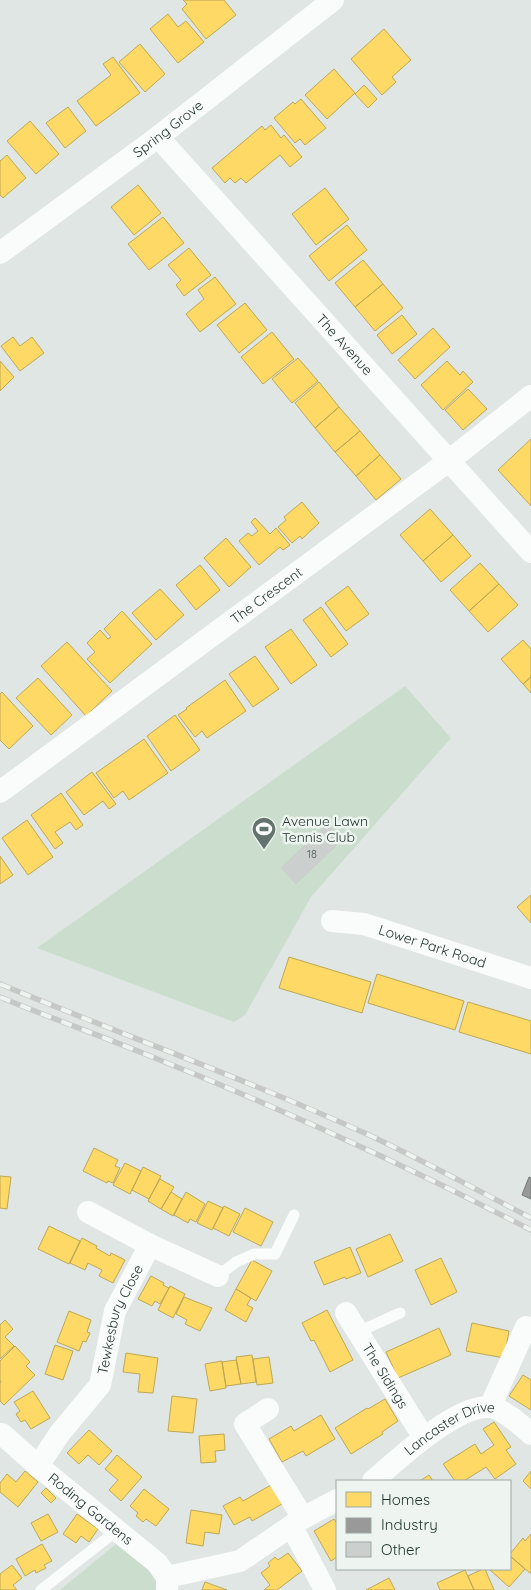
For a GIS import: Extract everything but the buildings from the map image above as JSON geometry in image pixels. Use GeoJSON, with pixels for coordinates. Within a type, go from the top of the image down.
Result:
{"type":"FeatureCollection","features":[{"type":"Feature","properties":{"kind":"street","name":"Spring Grove"},"geometry":{"type":"LineString","coordinates":[[0,253],[158,137],[332,0]]}},
{"type":"Feature","properties":{"kind":"street","name":"The Avenue"},"geometry":{"type":"LineString","coordinates":[[158,137],[531,552]]}},
{"type":"Feature","properties":{"kind":"street","name":"The Crescent"},"geometry":{"type":"LineString","coordinates":[[0,792],[450,460],[531,396]]}},
{"type":"Feature","properties":{"kind":"street","name":"Lower Park Road"},"geometry":{"type":"LineString","coordinates":[[332,921],[364,924],[531,978]]}},
{"type":"Feature","properties":{"kind":"street"},"geometry":{"type":"LineString","coordinates":[[88,1212],[150,1245],[218,1276]]}},
{"type":"Feature","properties":{"kind":"street","name":"Tewkesbury Close"},"geometry":{"type":"LineString","coordinates":[[38,1466],[60,1433],[100,1385],[115,1312],[150,1245]]}},
{"type":"Feature","properties":{"kind":"street","name":"The Sidings"},"geometry":{"type":"LineString","coordinates":[[346,1313],[424,1438]]}},
{"type":"Feature","properties":{"kind":"street"},"geometry":{"type":"LineString","coordinates":[[490,1407],[526,1326]]}},
{"type":"Feature","properties":{"kind":"street","name":"Lancaster Drive"},"geometry":{"type":"LineString","coordinates":[[374,1480],[424,1438],[470,1410],[490,1407],[510,1417],[531,1434]]}},
{"type":"Feature","properties":{"kind":"street"},"geometry":{"type":"LineString","coordinates":[[268,1409],[245,1424],[297,1522],[325,1590]]}},
{"type":"Feature","properties":{"kind":"street","name":"Roding Gardens"},"geometry":{"type":"LineString","coordinates":[[0,1434],[157,1564],[167,1583]]}},
{"type":"Feature","properties":{"kind":"street"},"geometry":{"type":"LineString","coordinates":[[167,1583],[240,1561],[297,1522],[336,1501]]}},
{"type":"Feature","properties":{"kind":"lane"},"geometry":{"type":"LineString","coordinates":[[218,1276],[236,1262],[254,1254],[275,1254],[294,1215]]}},
{"type":"Feature","properties":{"kind":"lane"},"geometry":{"type":"LineString","coordinates":[[358,1332],[400,1313]]}},
{"type":"Feature","properties":{"kind":"lane"},"geometry":{"type":"LineString","coordinates":[[41,1590],[116,1531]]}},
{"type":"Feature","properties":{"kind":"green space","name":"Avenue Lawn Tennis Club"},"geometry":{"type":"Polygon","coordinates":[[[405,686],[451,738],[311,897],[245,1015],[234,1022],[37,948],[405,686]]]}},
{"type":"Feature","properties":{"kind":"green space"},"geometry":{"type":"Polygon","coordinates":[[[116,1544],[152,1571],[159,1590],[60,1590],[116,1544]]]}},
{"type":"Feature","properties":{"kind":"railway"},"geometry":{"type":"LineString","coordinates":[[0,984],[232,1076],[369,1135],[531,1218]]}},
{"type":"Feature","properties":{"kind":"railway"},"geometry":{"type":"LineString","coordinates":[[0,997],[194,1074],[291,1115],[388,1159],[531,1230]]}},
{"type":"Feature","properties":{"kind":"place","name":"Avenue Lawn Tennis Club"},"geometry":{"type":"Point","coordinates":[264,850]}}]}
